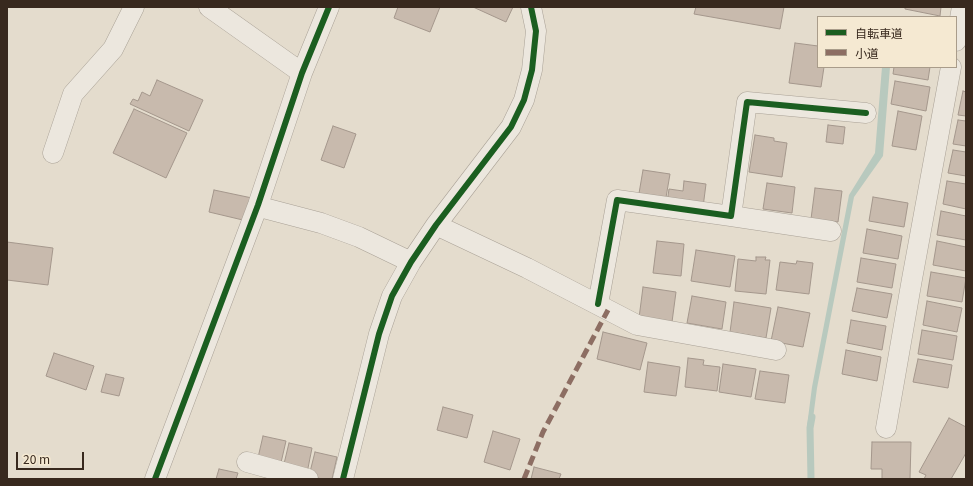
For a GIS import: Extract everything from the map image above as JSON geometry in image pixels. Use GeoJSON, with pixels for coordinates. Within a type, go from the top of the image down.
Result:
{"type":"FeatureCollection","features":[{"type":"Feature","properties":{"kind":"street"},"geometry":{"type":"LineString","coordinates":[[53,154],[73,94],[113,49],[134,7]]}},
{"type":"Feature","properties":{"kind":"street"},"geometry":{"type":"LineString","coordinates":[[208,7],[302,73]]}},
{"type":"Feature","properties":{"kind":"street"},"geometry":{"type":"LineString","coordinates":[[155,479],[262,207],[302,73],[329,7]]}},
{"type":"Feature","properties":{"kind":"street"},"geometry":{"type":"LineString","coordinates":[[343,479],[379,334],[392,296],[411,262],[436,225],[511,127],[524,100],[532,70],[536,31],[531,7]]}},
{"type":"Feature","properties":{"kind":"street"},"geometry":{"type":"LineString","coordinates":[[957,35],[962,7]]}},
{"type":"Feature","properties":{"kind":"street"},"geometry":{"type":"LineString","coordinates":[[886,428],[913,271],[951,68]]}},
{"type":"Feature","properties":{"kind":"street"},"geometry":{"type":"LineString","coordinates":[[731,216],[747,102],[866,113]]}},
{"type":"Feature","properties":{"kind":"street"},"geometry":{"type":"LineString","coordinates":[[598,304],[617,200],[831,231]]}},
{"type":"Feature","properties":{"kind":"street"},"geometry":{"type":"LineString","coordinates":[[262,207],[321,223],[359,238],[411,262]]}},
{"type":"Feature","properties":{"kind":"street"},"geometry":{"type":"LineString","coordinates":[[436,225],[527,268],[637,325],[776,350]]}},
{"type":"Feature","properties":{"kind":"street"},"geometry":{"type":"LineString","coordinates":[[247,462],[308,479]]}},
{"type":"Feature","properties":{"kind":"shaded area"},"geometry":{"type":"Polygon","coordinates":[[[882,68],[890,68],[883,156],[854,197],[817,388],[812,426],[807,426],[812,387],[849,195],[875,153],[882,68]]]}},
{"type":"Feature","properties":{"kind":"building"},"geometry":{"type":"Polygon","coordinates":[[[398,7],[440,7],[430,32],[394,18],[398,7]]]}},
{"type":"Feature","properties":{"kind":"building"},"geometry":{"type":"Polygon","coordinates":[[[473,7],[513,7],[506,22],[473,7]]]}},
{"type":"Feature","properties":{"kind":"building"},"geometry":{"type":"Polygon","coordinates":[[[696,7],[784,7],[780,29],[694,14],[696,7]]]}},
{"type":"Feature","properties":{"kind":"building"},"geometry":{"type":"Polygon","coordinates":[[[905,7],[941,7],[940,16],[905,9],[905,7]]]}},
{"type":"Feature","properties":{"kind":"building"},"geometry":{"type":"Polygon","coordinates":[[[795,43],[817,46],[817,68],[824,68],[821,87],[789,83],[795,43]]]}},
{"type":"Feature","properties":{"kind":"building"},"geometry":{"type":"Polygon","coordinates":[[[894,68],[930,68],[928,80],[893,74],[894,68]]]}},
{"type":"Feature","properties":{"kind":"building"},"geometry":{"type":"Polygon","coordinates":[[[157,80],[203,100],[189,131],[130,104],[133,99],[138,101],[142,92],[150,96],[157,80]]]}},
{"type":"Feature","properties":{"kind":"building"},"geometry":{"type":"Polygon","coordinates":[[[895,81],[930,87],[926,111],[891,104],[895,81]]]}},
{"type":"Feature","properties":{"kind":"building"},"geometry":{"type":"Polygon","coordinates":[[[963,91],[966,92],[966,116],[958,115],[963,91]]]}},
{"type":"Feature","properties":{"kind":"building"},"geometry":{"type":"Polygon","coordinates":[[[134,109],[187,133],[166,178],[113,153],[134,109]]]}},
{"type":"Feature","properties":{"kind":"building"},"geometry":{"type":"Polygon","coordinates":[[[898,111],[922,116],[916,150],[892,146],[898,111]]]}},
{"type":"Feature","properties":{"kind":"building"},"geometry":{"type":"Polygon","coordinates":[[[958,120],[966,121],[966,146],[953,144],[958,120]]]}},
{"type":"Feature","properties":{"kind":"building"},"geometry":{"type":"Polygon","coordinates":[[[828,125],[845,127],[843,144],[826,142],[828,125]]]}},
{"type":"Feature","properties":{"kind":"building"},"geometry":{"type":"Polygon","coordinates":[[[333,126],[356,134],[344,168],[321,160],[333,126]]]}},
{"type":"Feature","properties":{"kind":"building"},"geometry":{"type":"Polygon","coordinates":[[[755,135],[774,138],[774,141],[787,143],[782,177],[749,172],[755,135]]]}},
{"type":"Feature","properties":{"kind":"building"},"geometry":{"type":"Polygon","coordinates":[[[953,150],[966,152],[966,176],[948,173],[953,150]]]}},
{"type":"Feature","properties":{"kind":"building"},"geometry":{"type":"Polygon","coordinates":[[[643,170],[670,174],[664,209],[637,205],[643,170]]]}},
{"type":"Feature","properties":{"kind":"building"},"geometry":{"type":"Polygon","coordinates":[[[684,181],[706,184],[702,215],[666,210],[669,189],[683,191],[684,181]]]}},
{"type":"Feature","properties":{"kind":"building"},"geometry":{"type":"Polygon","coordinates":[[[947,181],[966,184],[966,209],[943,204],[947,181]]]}},
{"type":"Feature","properties":{"kind":"building"},"geometry":{"type":"Polygon","coordinates":[[[767,183],[795,187],[792,213],[763,209],[767,183]]]}},
{"type":"Feature","properties":{"kind":"building"},"geometry":{"type":"Polygon","coordinates":[[[815,188],[842,191],[838,222],[811,219],[815,188]]]}},
{"type":"Feature","properties":{"kind":"building"},"geometry":{"type":"Polygon","coordinates":[[[214,190],[252,198],[247,221],[209,212],[214,190]]]}},
{"type":"Feature","properties":{"kind":"building"},"geometry":{"type":"Polygon","coordinates":[[[873,197],[908,203],[904,227],[869,221],[873,197]]]}},
{"type":"Feature","properties":{"kind":"building"},"geometry":{"type":"Polygon","coordinates":[[[941,211],[966,216],[966,240],[937,235],[941,211]]]}},
{"type":"Feature","properties":{"kind":"building"},"geometry":{"type":"Polygon","coordinates":[[[867,229],[902,236],[898,259],[863,253],[867,229]]]}},
{"type":"Feature","properties":{"kind":"building"},"geometry":{"type":"Polygon","coordinates":[[[657,241],[684,244],[681,276],[653,273],[657,241]]]}},
{"type":"Feature","properties":{"kind":"building"},"geometry":{"type":"Polygon","coordinates":[[[937,241],[966,247],[966,271],[933,265],[937,241]]]}},
{"type":"Feature","properties":{"kind":"building"},"geometry":{"type":"Polygon","coordinates":[[[7,242],[53,248],[48,285],[7,280],[7,242]]]}},
{"type":"Feature","properties":{"kind":"building"},"geometry":{"type":"Polygon","coordinates":[[[696,250],[735,256],[730,287],[691,281],[696,250]]]}},
{"type":"Feature","properties":{"kind":"building"},"geometry":{"type":"Polygon","coordinates":[[[756,257],[766,257],[765,260],[770,260],[766,294],[735,291],[738,259],[756,261],[756,257]]]}},
{"type":"Feature","properties":{"kind":"building"},"geometry":{"type":"Polygon","coordinates":[[[861,258],[896,264],[892,288],[857,282],[861,258]]]}},
{"type":"Feature","properties":{"kind":"building"},"geometry":{"type":"Polygon","coordinates":[[[797,261],[813,263],[809,294],[776,290],[780,262],[796,264],[797,261]]]}},
{"type":"Feature","properties":{"kind":"building"},"geometry":{"type":"Polygon","coordinates":[[[931,272],[966,278],[962,302],[927,296],[931,272]]]}},
{"type":"Feature","properties":{"kind":"building"},"geometry":{"type":"Polygon","coordinates":[[[643,287],[676,292],[672,322],[639,318],[643,287]]]}},
{"type":"Feature","properties":{"kind":"building"},"geometry":{"type":"Polygon","coordinates":[[[857,288],[892,294],[887,318],[852,311],[857,288]]]}},
{"type":"Feature","properties":{"kind":"building"},"geometry":{"type":"Polygon","coordinates":[[[692,296],[726,302],[722,329],[687,323],[692,296]]]}},
{"type":"Feature","properties":{"kind":"building"},"geometry":{"type":"Polygon","coordinates":[[[927,301],[962,308],[957,332],[923,325],[927,301]]]}},
{"type":"Feature","properties":{"kind":"building"},"geometry":{"type":"Polygon","coordinates":[[[734,302],[771,308],[766,338],[730,332],[734,302]]]}},
{"type":"Feature","properties":{"kind":"building"},"geometry":{"type":"Polygon","coordinates":[[[778,307],[810,313],[803,347],[771,341],[778,307]]]}},
{"type":"Feature","properties":{"kind":"building"},"geometry":{"type":"Polygon","coordinates":[[[851,320],[886,326],[882,350],[847,343],[851,320]]]}},
{"type":"Feature","properties":{"kind":"building"},"geometry":{"type":"Polygon","coordinates":[[[922,330],[957,336],[953,360],[918,354],[922,330]]]}},
{"type":"Feature","properties":{"kind":"building"},"geometry":{"type":"Polygon","coordinates":[[[603,332],[647,343],[640,370],[597,359],[603,332]]]}},
{"type":"Feature","properties":{"kind":"building"},"geometry":{"type":"Polygon","coordinates":[[[846,350],[881,357],[877,381],[842,374],[846,350]]]}},
{"type":"Feature","properties":{"kind":"building"},"geometry":{"type":"Polygon","coordinates":[[[54,353],[94,366],[86,390],[46,376],[54,353]]]}},
{"type":"Feature","properties":{"kind":"building"},"geometry":{"type":"Polygon","coordinates":[[[688,358],[704,360],[703,365],[720,367],[717,391],[685,387],[688,358]]]}},
{"type":"Feature","properties":{"kind":"building"},"geometry":{"type":"Polygon","coordinates":[[[918,359],[952,365],[948,388],[913,382],[918,359]]]}},
{"type":"Feature","properties":{"kind":"building"},"geometry":{"type":"Polygon","coordinates":[[[648,362],[680,367],[676,396],[644,392],[648,362]]]}},
{"type":"Feature","properties":{"kind":"building"},"geometry":{"type":"Polygon","coordinates":[[[723,364],[756,369],[751,397],[719,392],[723,364]]]}},
{"type":"Feature","properties":{"kind":"building"},"geometry":{"type":"Polygon","coordinates":[[[760,371],[789,375],[785,403],[755,399],[760,371]]]}},
{"type":"Feature","properties":{"kind":"building"},"geometry":{"type":"Polygon","coordinates":[[[106,374],[124,378],[119,396],[101,392],[106,374]]]}},
{"type":"Feature","properties":{"kind":"building"},"geometry":{"type":"Polygon","coordinates":[[[443,407],[473,415],[467,438],[437,430],[443,407]]]}},
{"type":"Feature","properties":{"kind":"building"},"geometry":{"type":"Polygon","coordinates":[[[949,418],[966,427],[966,453],[951,479],[924,479],[926,475],[919,472],[949,418]]]}},
{"type":"Feature","properties":{"kind":"building"},"geometry":{"type":"Polygon","coordinates":[[[493,431],[520,439],[510,470],[484,462],[493,431]]]}},
{"type":"Feature","properties":{"kind":"building"},"geometry":{"type":"Polygon","coordinates":[[[263,436],[286,441],[280,467],[257,462],[263,436]]]}},
{"type":"Feature","properties":{"kind":"building"},"geometry":{"type":"Polygon","coordinates":[[[872,442],[911,442],[910,479],[882,479],[882,469],[871,469],[872,442]]]}},
{"type":"Feature","properties":{"kind":"building"},"geometry":{"type":"Polygon","coordinates":[[[289,443],[312,448],[307,473],[283,468],[289,443]]]}},
{"type":"Feature","properties":{"kind":"building"},"geometry":{"type":"Polygon","coordinates":[[[315,452],[337,457],[332,479],[322,479],[309,476],[315,452]]]}},
{"type":"Feature","properties":{"kind":"building"},"geometry":{"type":"Polygon","coordinates":[[[534,467],[561,474],[559,479],[531,479],[534,467]]]}},
{"type":"Feature","properties":{"kind":"building"},"geometry":{"type":"Polygon","coordinates":[[[219,469],[238,473],[236,479],[216,479],[219,469]]]}},
{"type":"Feature","properties":{"kind":"waterway"},"geometry":{"type":"LineString","coordinates":[[811,479],[810,428],[812,417]]}},
{"type":"Feature","properties":{"kind":"marked path"},"geometry":{"type":"LineString","coordinates":[[524,479],[543,432],[608,310]]}},
{"type":"Feature","properties":{"kind":"cycle path"},"geometry":{"type":"LineString","coordinates":[[155,479],[258,205],[302,73],[329,7]]}},
{"type":"Feature","properties":{"kind":"cycle path"},"geometry":{"type":"LineString","coordinates":[[343,479],[379,334],[392,296],[411,262],[436,225],[511,127],[524,100],[532,70],[536,31],[531,7]]}},
{"type":"Feature","properties":{"kind":"cycle path"},"geometry":{"type":"LineString","coordinates":[[598,304],[617,200],[731,216],[747,102],[866,113]]}}]}
